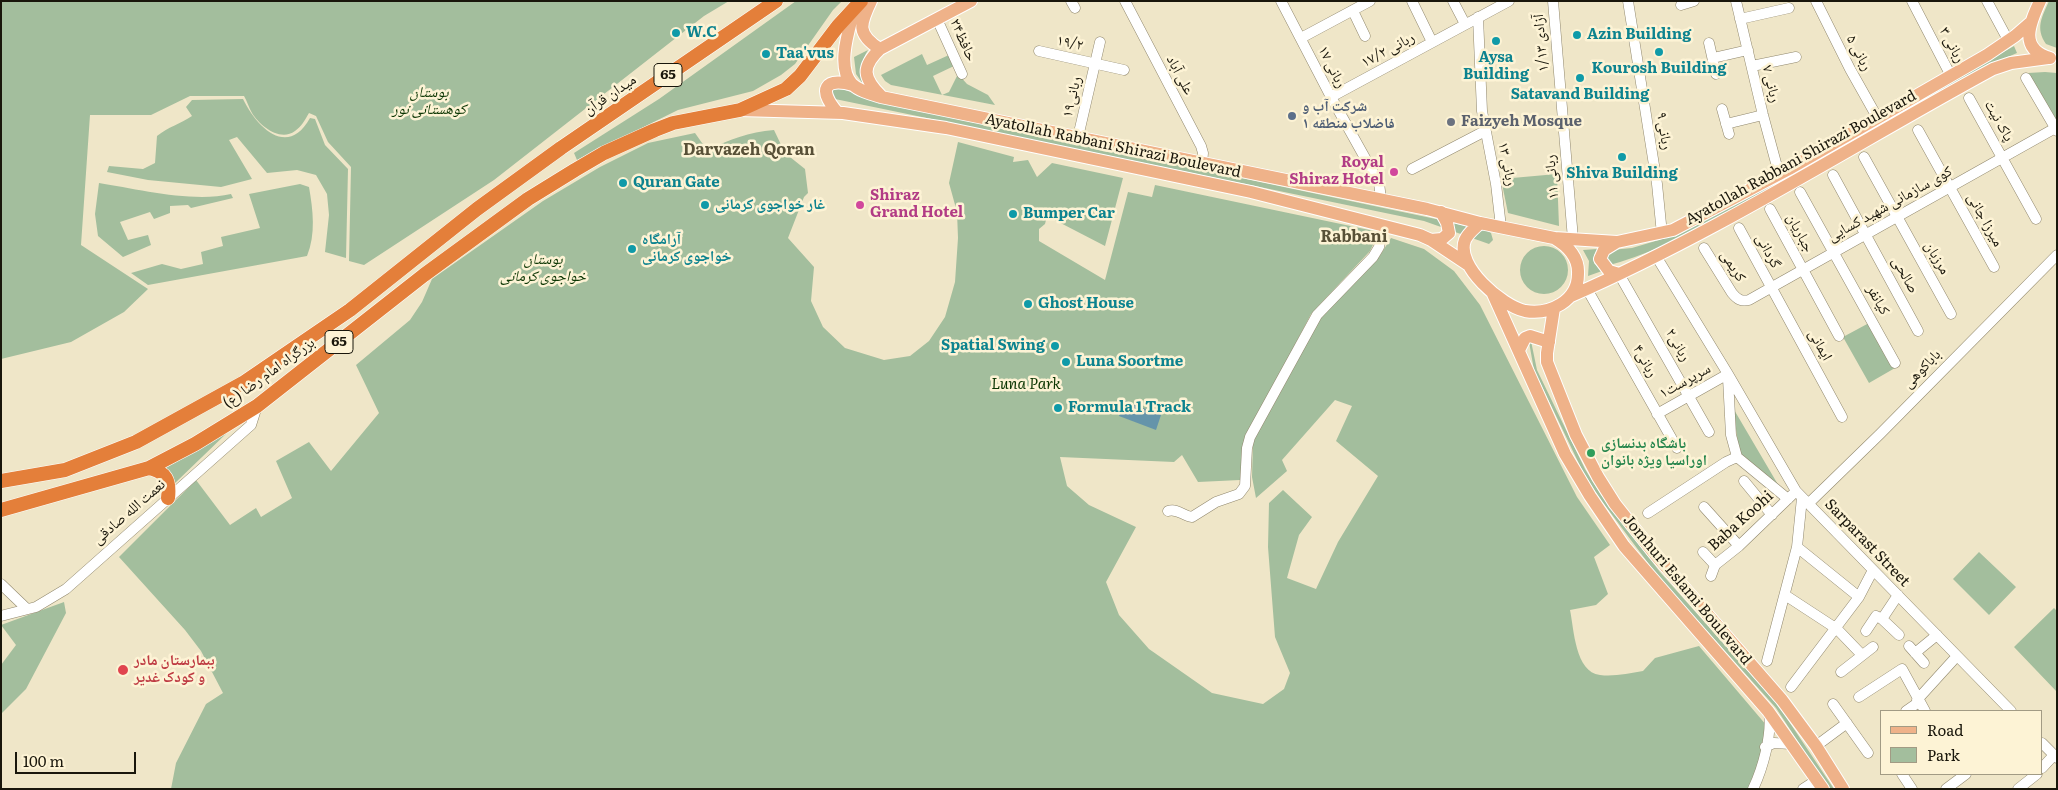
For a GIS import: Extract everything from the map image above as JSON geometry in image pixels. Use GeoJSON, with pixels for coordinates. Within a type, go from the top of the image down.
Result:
{"type":"FeatureCollection","features":[{"type":"Feature","properties":{"kind":"highway","name":"میدان قرآن"},"geometry":{"type":"LineString","coordinates":[[561,148],[776,1]]}},
{"type":"Feature","properties":{"kind":"highway","name":"65"},"geometry":{"type":"LineString","coordinates":[[740,110],[778,94],[793,84],[838,26],[857,6]]}},
{"type":"Feature","properties":{"kind":"highway","name":"بزرگراه امام رضا (ع)"},"geometry":{"type":"LineString","coordinates":[[1,510],[149,468],[195,444],[257,406],[424,275],[528,199],[604,153],[655,130],[673,123],[740,110]]}},
{"type":"Feature","properties":{"kind":"highway","name":"بزرگراه امام رضا (ع)"},"geometry":{"type":"LineString","coordinates":[[1,481],[65,470],[136,442],[243,383],[350,310],[477,209],[561,148]]}},
{"type":"Feature","properties":{"kind":"highway"},"geometry":{"type":"LineString","coordinates":[[149,468],[162,472],[167,478],[169,487],[168,498]]}},
{"type":"Feature","properties":{"kind":"main road"},"geometry":{"type":"LineString","coordinates":[[871,1],[863,21],[862,31],[866,39],[880,49]]}},
{"type":"Feature","properties":{"kind":"main road"},"geometry":{"type":"LineString","coordinates":[[881,97],[872,88],[866,73],[871,58],[880,49],[971,1]]}},
{"type":"Feature","properties":{"kind":"main road"},"geometry":{"type":"LineString","coordinates":[[2040,1],[2028,28],[2031,44],[2041,56],[2052,59]]}},
{"type":"Feature","properties":{"kind":"main road"},"geometry":{"type":"LineString","coordinates":[[853,85],[846,74],[845,60],[846,47],[857,6]]}},
{"type":"Feature","properties":{"kind":"main road","name":"Ayatollah Rabbani Shirazi Boulevard"},"geometry":{"type":"LineString","coordinates":[[1554,238],[1617,242],[1662,234],[1703,216],[1987,55],[2030,23]]}},
{"type":"Feature","properties":{"kind":"main road","name":"Ayatollah Rabbani Shirazi Boulevard"},"geometry":{"type":"LineString","coordinates":[[1571,296],[1656,256],[1837,158],[1993,69],[2010,63],[2052,59]]}},
{"type":"Feature","properties":{"kind":"main road"},"geometry":{"type":"LineString","coordinates":[[837,112],[826,97],[828,87],[838,81],[853,85]]}},
{"type":"Feature","properties":{"kind":"main road","name":"Ayatollah Rabbani Shirazi Boulevard"},"geometry":{"type":"LineString","coordinates":[[853,85],[881,97],[1381,199],[1441,212],[1480,223]]}},
{"type":"Feature","properties":{"kind":"main road","name":"Ayatollah Rabbani Shirazi Boulevard"},"geometry":{"type":"LineString","coordinates":[[740,110],[837,112],[875,116],[946,128],[1251,192],[1431,240],[1467,264]]}},
{"type":"Feature","properties":{"kind":"main road"},"geometry":{"type":"LineString","coordinates":[[1830,145],[1837,158]]}},
{"type":"Feature","properties":{"kind":"main road"},"geometry":{"type":"LineString","coordinates":[[1431,240],[1442,239],[1449,233],[1447,223],[1441,212]]}},
{"type":"Feature","properties":{"kind":"main road"},"geometry":{"type":"LineString","coordinates":[[1480,223],[1501,227],[1554,238],[1568,248],[1577,263],[1578,280],[1571,296],[1554,308],[1535,312],[1524,311],[1493,294],[1467,264],[1464,250],[1468,234],[1480,223]]}},
{"type":"Feature","properties":{"kind":"main road"},"geometry":{"type":"LineString","coordinates":[[1617,242],[1604,250],[1600,259],[1609,271],[1619,274]]}},
{"type":"Feature","properties":{"kind":"main road","name":"Jomhuri Eslami Boulevard"},"geometry":{"type":"LineString","coordinates":[[1493,294],[1564,454],[1624,546],[1768,711],[1820,784]]}},
{"type":"Feature","properties":{"kind":"main road","name":"Jomhuri Eslami Boulevard"},"geometry":{"type":"LineString","coordinates":[[1554,308],[1547,353],[1548,362],[1569,418],[1598,477],[1615,504],[1654,554],[1782,700],[1816,746],[1843,789]]}},
{"type":"Feature","properties":{"kind":"main road"},"geometry":{"type":"LineString","coordinates":[[1519,350],[1525,338],[1530,336],[1549,342]]}},
{"type":"Feature","properties":{"kind":"street","name":"علی آباد"},"geometry":{"type":"LineString","coordinates":[[1125,1],[1201,146],[1203,153],[1202,164]]}},
{"type":"Feature","properties":{"kind":"street","name":"ربانی ۱۷"},"geometry":{"type":"LineString","coordinates":[[1281,1],[1379,183],[1381,199]]}},
{"type":"Feature","properties":{"kind":"street"},"geometry":{"type":"LineString","coordinates":[[1301,38],[1354,7],[1370,1]]}},
{"type":"Feature","properties":{"kind":"street"},"geometry":{"type":"LineString","coordinates":[[1412,1],[1432,42]]}},
{"type":"Feature","properties":{"kind":"street"},"geometry":{"type":"LineString","coordinates":[[1453,1],[1465,24]]}},
{"type":"Feature","properties":{"kind":"street","name":"ربانی ۱۷/۲"},"geometry":{"type":"LineString","coordinates":[[1331,97],[1509,1]]}},
{"type":"Feature","properties":{"kind":"street","name":"آزادی ۱/۱۳"},"geometry":{"type":"LineString","coordinates":[[1553,1],[1560,82]]}},
{"type":"Feature","properties":{"kind":"street","name":"ربانی ۹"},"geometry":{"type":"LineString","coordinates":[[1628,1],[1657,184],[1662,234]]}},
{"type":"Feature","properties":{"kind":"street"},"geometry":{"type":"LineString","coordinates":[[1682,5],[1694,1]]}},
{"type":"Feature","properties":{"kind":"street","name":"ربانی ۷"},"geometry":{"type":"LineString","coordinates":[[1736,1],[1779,174]]}},
{"type":"Feature","properties":{"kind":"street","name":"ربانی ۵"},"geometry":{"type":"LineString","coordinates":[[1816,1],[1850,69],[1877,117]]}},
{"type":"Feature","properties":{"kind":"street","name":"ربانی ۳"},"geometry":{"type":"LineString","coordinates":[[1912,1],[1951,76]]}},
{"type":"Feature","properties":{"kind":"street"},"geometry":{"type":"LineString","coordinates":[[1987,1],[2008,40]]}},
{"type":"Feature","properties":{"kind":"street"},"geometry":{"type":"LineString","coordinates":[[1354,7],[1365,36]]}},
{"type":"Feature","properties":{"kind":"street"},"geometry":{"type":"LineString","coordinates":[[1740,19],[1790,8]]}},
{"type":"Feature","properties":{"kind":"street","name":"ربانی ۱۳"},"geometry":{"type":"LineString","coordinates":[[1478,17],[1482,111],[1496,184],[1501,227]]}},
{"type":"Feature","properties":{"kind":"street","name":"حافظ۲۴"},"geometry":{"type":"LineString","coordinates":[[937,19],[962,74]]}},
{"type":"Feature","properties":{"kind":"street","name":"ربانی۱۹"},"geometry":{"type":"LineString","coordinates":[[1078,138],[1100,42]]}},
{"type":"Feature","properties":{"kind":"street"},"geometry":{"type":"LineString","coordinates":[[1709,43],[1716,74]]}},
{"type":"Feature","properties":{"kind":"street"},"geometry":{"type":"LineString","coordinates":[[1713,58],[1748,50]]}},
{"type":"Feature","properties":{"kind":"street","name":"۱۹/۲"},"geometry":{"type":"LineString","coordinates":[[1039,51],[1124,70]]}},
{"type":"Feature","properties":{"kind":"street"},"geometry":{"type":"LineString","coordinates":[[1752,66],[1796,57]]}},
{"type":"Feature","properties":{"kind":"street"},"geometry":{"type":"LineString","coordinates":[[2026,78],[2056,129]]}},
{"type":"Feature","properties":{"kind":"street","name":"ربانی ۱۱"},"geometry":{"type":"LineString","coordinates":[[1560,82],[1573,239]]}},
{"type":"Feature","properties":{"kind":"street","name":"پاک نیت"},"geometry":{"type":"LineString","coordinates":[[1969,98],[2036,219]]}},
{"type":"Feature","properties":{"kind":"street"},"geometry":{"type":"LineString","coordinates":[[1722,108],[1729,134]]}},
{"type":"Feature","properties":{"kind":"street"},"geometry":{"type":"LineString","coordinates":[[1726,124],[1763,115]]}},
{"type":"Feature","properties":{"kind":"street","name":"کوی سازمانی شهید کسایی"},"geometry":{"type":"LineString","coordinates":[[1737,299],[1749,300],[2056,129]]}},
{"type":"Feature","properties":{"kind":"street","name":"میرزا جانی"},"geometry":{"type":"LineString","coordinates":[[1918,130],[1994,267]]}},
{"type":"Feature","properties":{"kind":"street"},"geometry":{"type":"LineString","coordinates":[[1412,169],[1485,131]]}},
{"type":"Feature","properties":{"kind":"street","name":"مرزبان"},"geometry":{"type":"LineString","coordinates":[[1864,157],[1896,218],[1952,314]]}},
{"type":"Feature","properties":{"kind":"street","name":"صالحی"},"geometry":{"type":"LineString","coordinates":[[1833,176],[1918,331]]}},
{"type":"Feature","properties":{"kind":"street","name":"کیانفر"},"geometry":{"type":"LineString","coordinates":[[1800,192],[1895,363]]}},
{"type":"Feature","properties":{"kind":"street","name":"جباریان"},"geometry":{"type":"LineString","coordinates":[[1770,210],[1839,336]]}},
{"type":"Feature","properties":{"kind":"street"},"geometry":{"type":"LineString","coordinates":[[1168,511],[1176,510],[1188,517],[1192,517],[1216,502],[1239,494],[1246,486],[1247,448],[1250,437],[1317,315],[1373,257],[1379,246],[1383,226]]}},
{"type":"Feature","properties":{"kind":"street","name":"گردانی"},"geometry":{"type":"LineString","coordinates":[[1739,228],[1771,288]]}},
{"type":"Feature","properties":{"kind":"street","name":"کریمی"},"geometry":{"type":"LineString","coordinates":[[1704,248],[1737,299]]}},
{"type":"Feature","properties":{"kind":"street","name":"باباکوهی"},"geometry":{"type":"LineString","coordinates":[[1799,498],[1880,434],[2057,255]]}},
{"type":"Feature","properties":{"kind":"street","name":"Sarparast Street"},"geometry":{"type":"LineString","coordinates":[[1656,256],[1728,374],[1799,498]]}},
{"type":"Feature","properties":{"kind":"street","name":"ربانی۲"},"geometry":{"type":"LineString","coordinates":[[1619,274],[1709,432]]}},
{"type":"Feature","properties":{"kind":"street","name":"ایمانی"},"geometry":{"type":"LineString","coordinates":[[1771,288],[1842,417]]}},
{"type":"Feature","properties":{"kind":"street","name":"ربانی۴"},"geometry":{"type":"LineString","coordinates":[[1587,289],[1677,448]]}},
{"type":"Feature","properties":{"kind":"street","name":"Sarparast Street"},"geometry":{"type":"LineString","coordinates":[[1728,374],[1731,435],[1737,457],[1799,498],[1898,595],[2010,710]]}},
{"type":"Feature","properties":{"kind":"street","name":"سرپرست۱"},"geometry":{"type":"LineString","coordinates":[[1657,414],[1728,374]]}},
{"type":"Feature","properties":{"kind":"street","name":"نعمت الله صادقی"},"geometry":{"type":"LineString","coordinates":[[1,616],[36,607],[66,589],[251,425],[257,406]]}},
{"type":"Feature","properties":{"kind":"street"},"geometry":{"type":"LineString","coordinates":[[1648,513],[1726,462],[1737,457]]}},
{"type":"Feature","properties":{"kind":"street"},"geometry":{"type":"LineString","coordinates":[[1744,482],[1772,515]]}},
{"type":"Feature","properties":{"kind":"street"},"geometry":{"type":"LineString","coordinates":[[1767,661],[1786,595],[1797,547],[1799,498]]}},
{"type":"Feature","properties":{"kind":"street","name":"Baba Koohi"},"geometry":{"type":"LineString","coordinates":[[1703,552],[1713,571],[1772,515],[1799,498]]}},
{"type":"Feature","properties":{"kind":"street"},"geometry":{"type":"LineString","coordinates":[[1704,507],[1739,546]]}},
{"type":"Feature","properties":{"kind":"street"},"geometry":{"type":"LineString","coordinates":[[1797,547],[1859,598]]}},
{"type":"Feature","properties":{"kind":"street"},"geometry":{"type":"LineString","coordinates":[[1791,687],[1859,598],[1873,570]]}},
{"type":"Feature","properties":{"kind":"street"},"geometry":{"type":"LineString","coordinates":[[1,584],[27,609]]}},
{"type":"Feature","properties":{"kind":"street"},"geometry":{"type":"LineString","coordinates":[[1786,595],[1836,629],[1862,656]]}},
{"type":"Feature","properties":{"kind":"street"},"geometry":{"type":"LineString","coordinates":[[1882,619],[1898,595]]}},
{"type":"Feature","properties":{"kind":"street"},"geometry":{"type":"LineString","coordinates":[[1866,631],[1876,616],[1882,619],[1899,635]]}},
{"type":"Feature","properties":{"kind":"street"},"geometry":{"type":"LineString","coordinates":[[1924,664],[1912,650],[1937,636]]}},
{"type":"Feature","properties":{"kind":"street"},"geometry":{"type":"LineString","coordinates":[[1840,672],[1873,646]]}},
{"type":"Feature","properties":{"kind":"street"},"geometry":{"type":"LineString","coordinates":[[1908,710],[1920,705],[1957,656]]}},
{"type":"Feature","properties":{"kind":"street"},"geometry":{"type":"LineString","coordinates":[[1859,697],[1902,669],[1920,705]]}},
{"type":"Feature","properties":{"kind":"street"},"geometry":{"type":"LineString","coordinates":[[1834,704],[1868,753]]}},
{"type":"Feature","properties":{"kind":"street"},"geometry":{"type":"LineString","coordinates":[[1753,789],[1762,767],[1769,733],[1768,711]]}},
{"type":"Feature","properties":{"kind":"street"},"geometry":{"type":"LineString","coordinates":[[1816,746],[1847,723]]}},
{"type":"Feature","properties":{"kind":"street"},"geometry":{"type":"LineString","coordinates":[[1765,747],[1774,743],[1791,744]]}},
{"type":"Feature","properties":{"kind":"street"},"geometry":{"type":"LineString","coordinates":[[2043,745],[2055,756],[2043,767]]}},
{"type":"Feature","properties":{"kind":"street"},"geometry":{"type":"LineString","coordinates":[[1903,775],[1912,789]]}},
{"type":"Feature","properties":{"kind":"street"},"geometry":{"type":"LineString","coordinates":[[1946,789],[1965,775]]}},
{"type":"Feature","properties":{"kind":"street"},"geometry":{"type":"LineString","coordinates":[[2018,789],[2034,781]]}},
{"type":"Feature","properties":{"kind":"street"},"geometry":{"type":"LineString","coordinates":[[1803,789],[1820,784]]}},
{"type":"Feature","properties":{"kind":"green space","name":"بوستان کوهستانی نور"},"geometry":{"type":"Polygon","coordinates":[[[1,1],[729,1],[704,16],[494,180],[364,265],[349,261],[351,167],[328,142],[316,116],[309,113],[295,131],[283,135],[277,134],[260,123],[251,111],[244,96],[190,96],[151,115],[90,115],[81,245],[148,289],[124,312],[71,342],[1,359],[1,1]]]}},
{"type":"Feature","properties":{"kind":"green space"},"geometry":{"type":"Polygon","coordinates":[[[796,1],[842,1],[833,10],[795,64],[781,75],[753,91],[678,110],[577,160],[574,153],[659,99],[796,1]]]}},
{"type":"Feature","properties":{"kind":"green space"},"geometry":{"type":"Polygon","coordinates":[[[2049,1],[2057,1],[2057,48],[2046,44],[2040,28],[2049,1]]]}},
{"type":"Feature","properties":{"kind":"green space"},"geometry":{"type":"Polygon","coordinates":[[[2014,46],[2017,53],[1989,65],[1842,147],[1841,145],[2014,46]]]}},
{"type":"Feature","properties":{"kind":"green space"},"geometry":{"type":"Polygon","coordinates":[[[868,50],[862,66],[863,84],[856,74],[854,57],[868,50]]]}},
{"type":"Feature","properties":{"kind":"green space"},"geometry":{"type":"Polygon","coordinates":[[[922,54],[927,65],[949,55],[954,66],[933,76],[942,95],[891,85],[881,75],[922,54]]]}},
{"type":"Feature","properties":{"kind":"green space"},"geometry":{"type":"Polygon","coordinates":[[[2028,73],[2057,73],[2056,123],[2028,73]]]}},
{"type":"Feature","properties":{"kind":"green space"},"geometry":{"type":"Polygon","coordinates":[[[958,74],[967,84],[988,95],[995,105],[942,95],[949,92],[958,74]]]}},
{"type":"Feature","properties":{"kind":"green space"},"geometry":{"type":"Polygon","coordinates":[[[834,88],[841,88],[870,100],[1436,219],[1487,231],[1491,233],[1493,240],[1489,244],[1424,221],[835,99],[832,90],[834,88]]]}},
{"type":"Feature","properties":{"kind":"green space"},"geometry":{"type":"Polygon","coordinates":[[[243,99],[256,120],[274,134],[283,137],[292,136],[301,130],[310,118],[315,119],[325,145],[348,169],[346,258],[325,252],[329,215],[327,194],[316,175],[297,170],[267,173],[237,137],[229,140],[252,179],[221,187],[148,180],[107,172],[109,166],[143,169],[155,163],[157,136],[192,116],[186,107],[192,100],[243,99]]]}},
{"type":"Feature","properties":{"kind":"green space"},"geometry":{"type":"Polygon","coordinates":[[[774,130],[785,153],[805,169],[808,193],[804,197],[788,238],[814,267],[811,301],[823,327],[845,348],[884,360],[910,356],[929,341],[945,317],[955,282],[958,238],[957,212],[949,183],[958,142],[1014,157],[1013,162],[1028,160],[1037,177],[1052,163],[1123,178],[1105,246],[1047,216],[1045,224],[1039,229],[1039,241],[1105,280],[1128,192],[1152,197],[1155,185],[1379,232],[1370,251],[1311,314],[1246,438],[1240,480],[1198,482],[1182,455],[1174,462],[1060,457],[1067,486],[1089,505],[1136,527],[1106,582],[1119,615],[1149,649],[1212,693],[1263,704],[1284,689],[1290,673],[1275,637],[1268,547],[1269,503],[1283,490],[1312,517],[1299,535],[1287,578],[1316,589],[1338,542],[1378,476],[1336,441],[1352,406],[1335,400],[1282,460],[1287,471],[1256,498],[1252,477],[1253,442],[1313,327],[1327,307],[1379,257],[1391,238],[1424,249],[1454,271],[1480,305],[1577,497],[1610,545],[1594,557],[1608,594],[1596,605],[1570,610],[1577,648],[1585,666],[1592,672],[1600,675],[1643,671],[1655,658],[1699,646],[1767,726],[1753,789],[171,789],[176,763],[206,704],[223,693],[201,651],[185,630],[119,557],[196,480],[230,525],[256,508],[261,517],[292,498],[276,461],[309,442],[331,471],[379,413],[356,365],[410,320],[422,302],[432,279],[543,201],[600,167],[648,143],[695,133],[707,150],[739,137],[774,130]]]}},
{"type":"Feature","properties":{"kind":"green space"},"geometry":{"type":"Polygon","coordinates":[[[1822,155],[1821,159],[1689,233],[1662,246],[1606,266],[1605,255],[1611,250],[1632,248],[1679,234],[1822,155]]]}},
{"type":"Feature","properties":{"kind":"green space"},"geometry":{"type":"Polygon","coordinates":[[[1557,174],[1559,226],[1508,213],[1501,179],[1557,174]]]}},
{"type":"Feature","properties":{"kind":"green space"},"geometry":{"type":"Polygon","coordinates":[[[99,183],[183,196],[200,197],[231,194],[233,198],[191,208],[188,205],[170,206],[170,213],[154,219],[150,212],[120,222],[128,240],[148,235],[151,245],[123,257],[98,236],[95,214],[99,183]]]}},
{"type":"Feature","properties":{"kind":"green space"},"geometry":{"type":"Polygon","coordinates":[[[300,184],[309,187],[312,213],[313,231],[307,256],[148,285],[131,273],[162,264],[181,269],[203,264],[201,252],[223,246],[221,237],[260,228],[249,194],[300,184]]]}},
{"type":"Feature","properties":{"kind":"green space"},"geometry":{"type":"Polygon","coordinates":[[[1544,246],[1553,248],[1561,253],[1566,261],[1568,270],[1566,279],[1561,287],[1553,292],[1544,294],[1535,292],[1527,287],[1522,279],[1520,270],[1522,261],[1527,253],[1535,248],[1544,246]]]}},
{"type":"Feature","properties":{"kind":"green space"},"geometry":{"type":"Polygon","coordinates":[[[1597,249],[1594,255],[1594,263],[1602,271],[1588,276],[1589,261],[1583,250],[1597,249]]]}},
{"type":"Feature","properties":{"kind":"green space"},"geometry":{"type":"Polygon","coordinates":[[[1869,323],[1895,368],[1869,383],[1843,337],[1869,323]]]}},
{"type":"Feature","properties":{"kind":"green space"},"geometry":{"type":"Polygon","coordinates":[[[1531,341],[1537,370],[1585,469],[1601,495],[1660,572],[1778,705],[1834,789],[1829,789],[1776,708],[1657,575],[1598,496],[1582,470],[1534,370],[1529,342],[1531,341]]]}},
{"type":"Feature","properties":{"kind":"green space"},"geometry":{"type":"Polygon","coordinates":[[[1733,408],[1780,488],[1740,457],[1733,408]]]}},
{"type":"Feature","properties":{"kind":"green space"},"geometry":{"type":"Polygon","coordinates":[[[230,430],[173,485],[164,469],[230,430]]]}},
{"type":"Feature","properties":{"kind":"green space"},"geometry":{"type":"Polygon","coordinates":[[[1979,552],[2016,587],[1989,615],[1953,579],[1979,552]]]}},
{"type":"Feature","properties":{"kind":"green space"},"geometry":{"type":"Polygon","coordinates":[[[64,602],[66,613],[26,689],[1,714],[1,665],[16,645],[1,625],[64,602]]]}},
{"type":"Feature","properties":{"kind":"green space"},"geometry":{"type":"Polygon","coordinates":[[[2054,608],[2057,611],[2057,692],[2014,647],[2054,608]]]}},
{"type":"Feature","properties":{"kind":"water"},"geometry":{"type":"Polygon","coordinates":[[[1125,401],[1161,415],[1156,430],[1119,416],[1125,401]]]}},
{"type":"Feature","properties":{"kind":"place","name":"W.C"},"geometry":{"type":"Point","coordinates":[676,33]}},
{"type":"Feature","properties":{"kind":"place","name":"Azin Building"},"geometry":{"type":"Point","coordinates":[1577,35]}},
{"type":"Feature","properties":{"kind":"place","name":"Aysa Building"},"geometry":{"type":"Point","coordinates":[1496,41]}},
{"type":"Feature","properties":{"kind":"place","name":"Kourosh Building"},"geometry":{"type":"Point","coordinates":[1659,52]}},
{"type":"Feature","properties":{"kind":"place","name":"Taa'vus"},"geometry":{"type":"Point","coordinates":[766,54]}},
{"type":"Feature","properties":{"kind":"place","name":"Satavand Building"},"geometry":{"type":"Point","coordinates":[1580,78]}},
{"type":"Feature","properties":{"kind":"place","name":"شرکت آب و فاضلاب منطقه ۱"},"geometry":{"type":"Point","coordinates":[1292,116]}},
{"type":"Feature","properties":{"kind":"place","name":"Faizyeh Mosque"},"geometry":{"type":"Point","coordinates":[1451,122]}},
{"type":"Feature","properties":{"kind":"place","name":"Shiva Building"},"geometry":{"type":"Point","coordinates":[1622,157]}},
{"type":"Feature","properties":{"kind":"place","name":"Royal Shiraz Hotel"},"geometry":{"type":"Point","coordinates":[1394,172]}},
{"type":"Feature","properties":{"kind":"place","name":"Quran Gate"},"geometry":{"type":"Point","coordinates":[623,183]}},
{"type":"Feature","properties":{"kind":"place","name":"غار خواجوی کرمانی"},"geometry":{"type":"Point","coordinates":[705,205]}},
{"type":"Feature","properties":{"kind":"place","name":"Shiraz Grand Hotel"},"geometry":{"type":"Point","coordinates":[860,205]}},
{"type":"Feature","properties":{"kind":"place","name":"Bumper Car"},"geometry":{"type":"Point","coordinates":[1013,214]}},
{"type":"Feature","properties":{"kind":"place","name":"آرامگاه خواجوی کرمانی"},"geometry":{"type":"Point","coordinates":[632,249]}},
{"type":"Feature","properties":{"kind":"place","name":"Ghost House"},"geometry":{"type":"Point","coordinates":[1028,304]}},
{"type":"Feature","properties":{"kind":"place","name":"Spatial Swing"},"geometry":{"type":"Point","coordinates":[1055,346]}},
{"type":"Feature","properties":{"kind":"place","name":"Luna Soortme"},"geometry":{"type":"Point","coordinates":[1066,362]}},
{"type":"Feature","properties":{"kind":"place","name":"Formula 1 Track"},"geometry":{"type":"Point","coordinates":[1058,408]}},
{"type":"Feature","properties":{"kind":"place","name":"باشگاه بدنسازی اوراسیا ویژه بانوان"},"geometry":{"type":"Point","coordinates":[1591,453]}},
{"type":"Feature","properties":{"kind":"place","name":"ببمارستان مادر و کودک غدیر"},"geometry":{"type":"Point","coordinates":[123,670]}},
{"type":"Feature","properties":{"kind":"district","name":"Darvazeh Qoran"},"geometry":{"type":"Point","coordinates":[749,150]}},
{"type":"Feature","properties":{"kind":"district","name":"Rabbani"},"geometry":{"type":"Point","coordinates":[1354,237]}},
{"type":"Feature","properties":{"kind":"park label","name":"بوستان خواجوی کرمانی"},"geometry":{"type":"Point","coordinates":[543,268]}},
{"type":"Feature","properties":{"kind":"park label","name":"Luna Park"},"geometry":{"type":"Point","coordinates":[1026,385]}}]}
